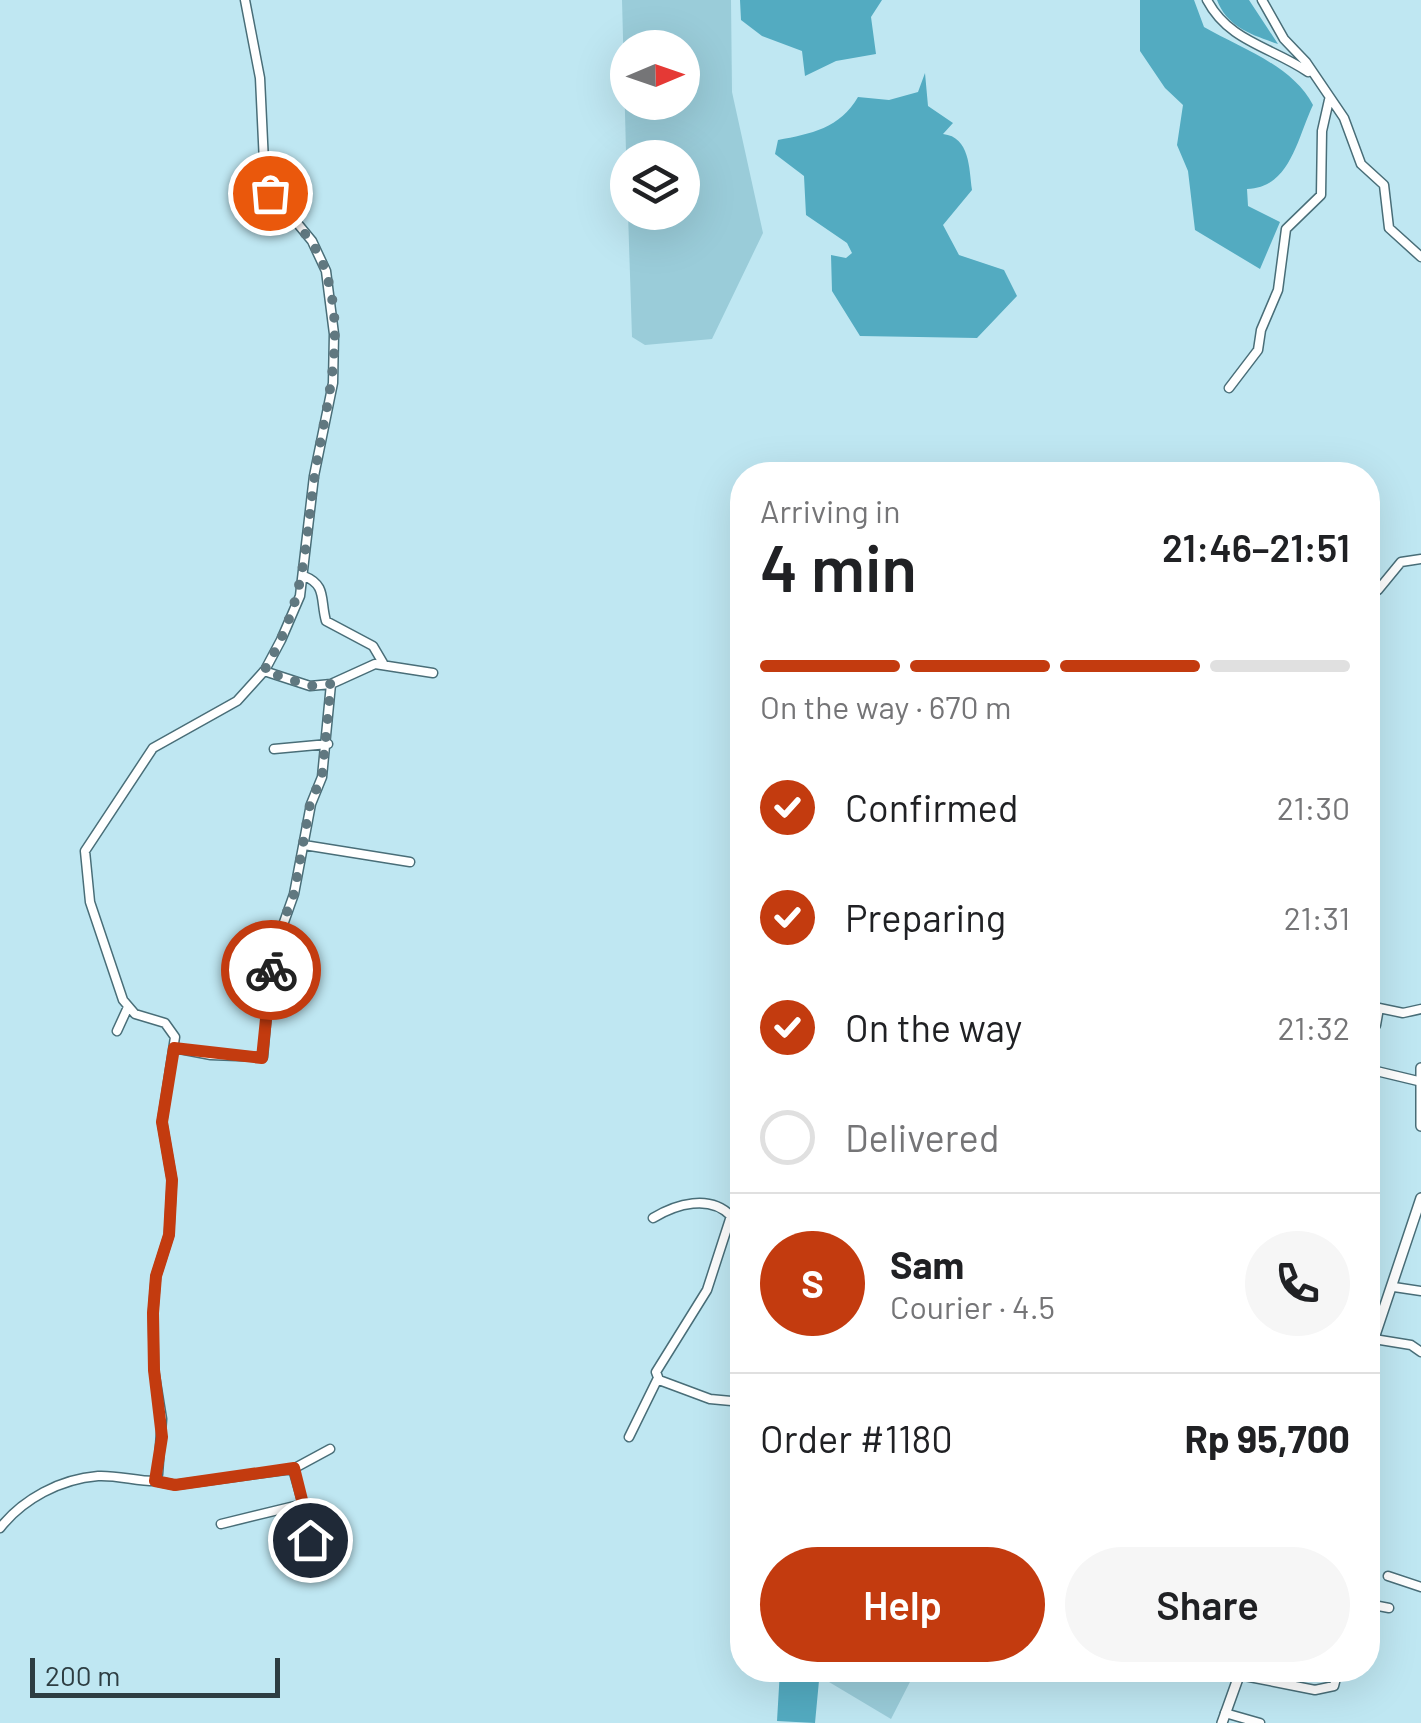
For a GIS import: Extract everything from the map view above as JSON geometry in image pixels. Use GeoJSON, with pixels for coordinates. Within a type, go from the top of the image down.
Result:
{"type":"FeatureCollection","features":[{"type":"Feature","properties":{"kind":"street"},"geometry":{"type":"LineString","coordinates":[[155,1481],[162,1437],[154,1370],[153,1313],[156,1276],[169,1235],[172,1180],[162,1122],[174,1048],[170,1027],[134,1014],[128,1007],[90,902],[85,851],[153,748],[237,701],[264,671],[300,596],[314,476],[333,383],[326,272],[312,241],[265,184],[260,78],[245,0]]}},
{"type":"Feature","properties":{"kind":"street"},"geometry":{"type":"LineString","coordinates":[[1207,0],[1216,18],[1240,38],[1282,54],[1312,75]]}},
{"type":"Feature","properties":{"kind":"street"},"geometry":{"type":"LineString","coordinates":[[1262,0],[1353,135],[1361,164],[1387,191],[1388,228],[1421,257]]}},
{"type":"Feature","properties":{"kind":"street"},"geometry":{"type":"LineString","coordinates":[[1229,388],[1258,350],[1260,330],[1278,290],[1286,229],[1321,195],[1322,130],[1329,100]]}},
{"type":"Feature","properties":{"kind":"street"},"geometry":{"type":"LineString","coordinates":[[1380,588],[1401,562],[1421,559]]}},
{"type":"Feature","properties":{"kind":"street"},"geometry":{"type":"LineString","coordinates":[[304,576],[316,581],[323,592],[326,621],[373,646],[383,663]]}},
{"type":"Feature","properties":{"kind":"street"},"geometry":{"type":"LineString","coordinates":[[264,671],[310,686],[331,684],[383,663],[433,672]]}},
{"type":"Feature","properties":{"kind":"street"},"geometry":{"type":"LineString","coordinates":[[174,1048],[213,1056],[263,1057],[272,956],[294,894],[328,744],[331,684]]}},
{"type":"Feature","properties":{"kind":"street"},"geometry":{"type":"LineString","coordinates":[[274,749],[328,744]]}},
{"type":"Feature","properties":{"kind":"street"},"geometry":{"type":"LineString","coordinates":[[304,845],[410,862]]}},
{"type":"Feature","properties":{"kind":"street"},"geometry":{"type":"LineString","coordinates":[[116,1032],[128,1007]]}},
{"type":"Feature","properties":{"kind":"street"},"geometry":{"type":"LineString","coordinates":[[1380,1008],[1403,1014],[1421,1009]]}},
{"type":"Feature","properties":{"kind":"street"},"geometry":{"type":"LineString","coordinates":[[1421,1068],[1421,1126]]}},
{"type":"Feature","properties":{"kind":"street"},"geometry":{"type":"LineString","coordinates":[[1380,1073],[1418,1082]]}},
{"type":"Feature","properties":{"kind":"street"},"geometry":{"type":"LineString","coordinates":[[1380,1324],[1421,1198]]}},
{"type":"Feature","properties":{"kind":"street"},"geometry":{"type":"LineString","coordinates":[[653,1218],[674,1207],[716,1204],[730,1218]]}},
{"type":"Feature","properties":{"kind":"street"},"geometry":{"type":"LineString","coordinates":[[629,1437],[658,1378],[657,1368],[706,1290],[730,1225]]}},
{"type":"Feature","properties":{"kind":"street"},"geometry":{"type":"LineString","coordinates":[[1394,1287],[1421,1291]]}},
{"type":"Feature","properties":{"kind":"street"},"geometry":{"type":"LineString","coordinates":[[1380,1341],[1411,1345],[1421,1352]]}},
{"type":"Feature","properties":{"kind":"street"},"geometry":{"type":"LineString","coordinates":[[658,1378],[684,1392],[730,1400]]}},
{"type":"Feature","properties":{"kind":"street"},"geometry":{"type":"LineString","coordinates":[[0,1528],[28,1500],[77,1481],[99,1476],[175,1485],[294,1468],[330,1449]]}},
{"type":"Feature","properties":{"kind":"street"},"geometry":{"type":"LineString","coordinates":[[294,1468],[303,1504],[311,1514],[309,1539],[328,1549]]}},
{"type":"Feature","properties":{"kind":"street"},"geometry":{"type":"LineString","coordinates":[[221,1524],[303,1504]]}},
{"type":"Feature","properties":{"kind":"street"},"geometry":{"type":"LineString","coordinates":[[1388,1576],[1421,1586]]}},
{"type":"Feature","properties":{"kind":"street"},"geometry":{"type":"LineString","coordinates":[[1380,1606],[1389,1608]]}},
{"type":"Feature","properties":{"kind":"street"},"geometry":{"type":"LineString","coordinates":[[1237,1682],[1224,1718],[1260,1723]]}},
{"type":"Feature","properties":{"kind":"street"},"geometry":{"type":"LineString","coordinates":[[1282,1682],[1316,1690],[1334,1686],[1335,1682]]}},
{"type":"Feature","properties":{"kind":"shaded area"},"geometry":{"type":"Polygon","coordinates":[[[622,0],[731,0],[732,92],[763,233],[712,339],[645,345],[632,337],[629,230],[700,230],[700,140],[626,140],[625,120],[700,120],[700,30],[623,30],[622,0]]]}},
{"type":"Feature","properties":{"kind":"shaded area"},"geometry":{"type":"Polygon","coordinates":[[[740,0],[882,0],[871,17],[876,54],[836,61],[805,76],[802,51],[762,36],[741,20],[740,0]]]}},
{"type":"Feature","properties":{"kind":"shaded area"},"geometry":{"type":"Polygon","coordinates":[[[1140,0],[1194,0],[1204,27],[1279,69],[1304,91],[1313,105],[1283,171],[1262,186],[1247,189],[1248,206],[1280,222],[1260,269],[1195,230],[1188,171],[1177,145],[1183,105],[1165,88],[1140,51],[1140,0]]]}},
{"type":"Feature","properties":{"kind":"shaded area"},"geometry":{"type":"Polygon","coordinates":[[[1217,0],[1249,0],[1278,44],[1234,23],[1217,0]]]}},
{"type":"Feature","properties":{"kind":"shaded area"},"geometry":{"type":"Polygon","coordinates":[[[925,73],[928,106],[953,123],[943,134],[959,141],[970,172],[972,190],[943,225],[959,255],[1004,270],[1017,296],[977,338],[860,336],[832,291],[831,255],[846,258],[852,253],[847,243],[806,215],[804,176],[775,154],[778,140],[833,123],[858,97],[889,100],[918,92],[925,73]]]}},
{"type":"Feature","properties":{"kind":"shaded area"},"geometry":{"type":"Polygon","coordinates":[[[779,1682],[819,1682],[815,1723],[777,1721],[779,1682]]]}},
{"type":"Feature","properties":{"kind":"shaded area"},"geometry":{"type":"Polygon","coordinates":[[[829,1682],[910,1682],[891,1719],[829,1682]]]}},
{"type":"Feature","properties":{"kind":"way so far"},"geometry":{"type":"LineString","coordinates":[[270,193],[312,241],[320,256],[326,272],[334,334],[333,383],[314,476],[300,596],[264,671],[310,686],[331,684],[322,776],[310,804],[294,894],[282,920],[271,970]]}},
{"type":"Feature","properties":{"kind":"route"},"geometry":{"type":"LineString","coordinates":[[271,970],[270,1018],[262,1058],[211,1056],[174,1048],[162,1122],[172,1180],[169,1235],[154,1288],[154,1370],[162,1420],[160,1466],[155,1481],[175,1485],[294,1468],[303,1504],[311,1514],[310,1540]]}}]}
